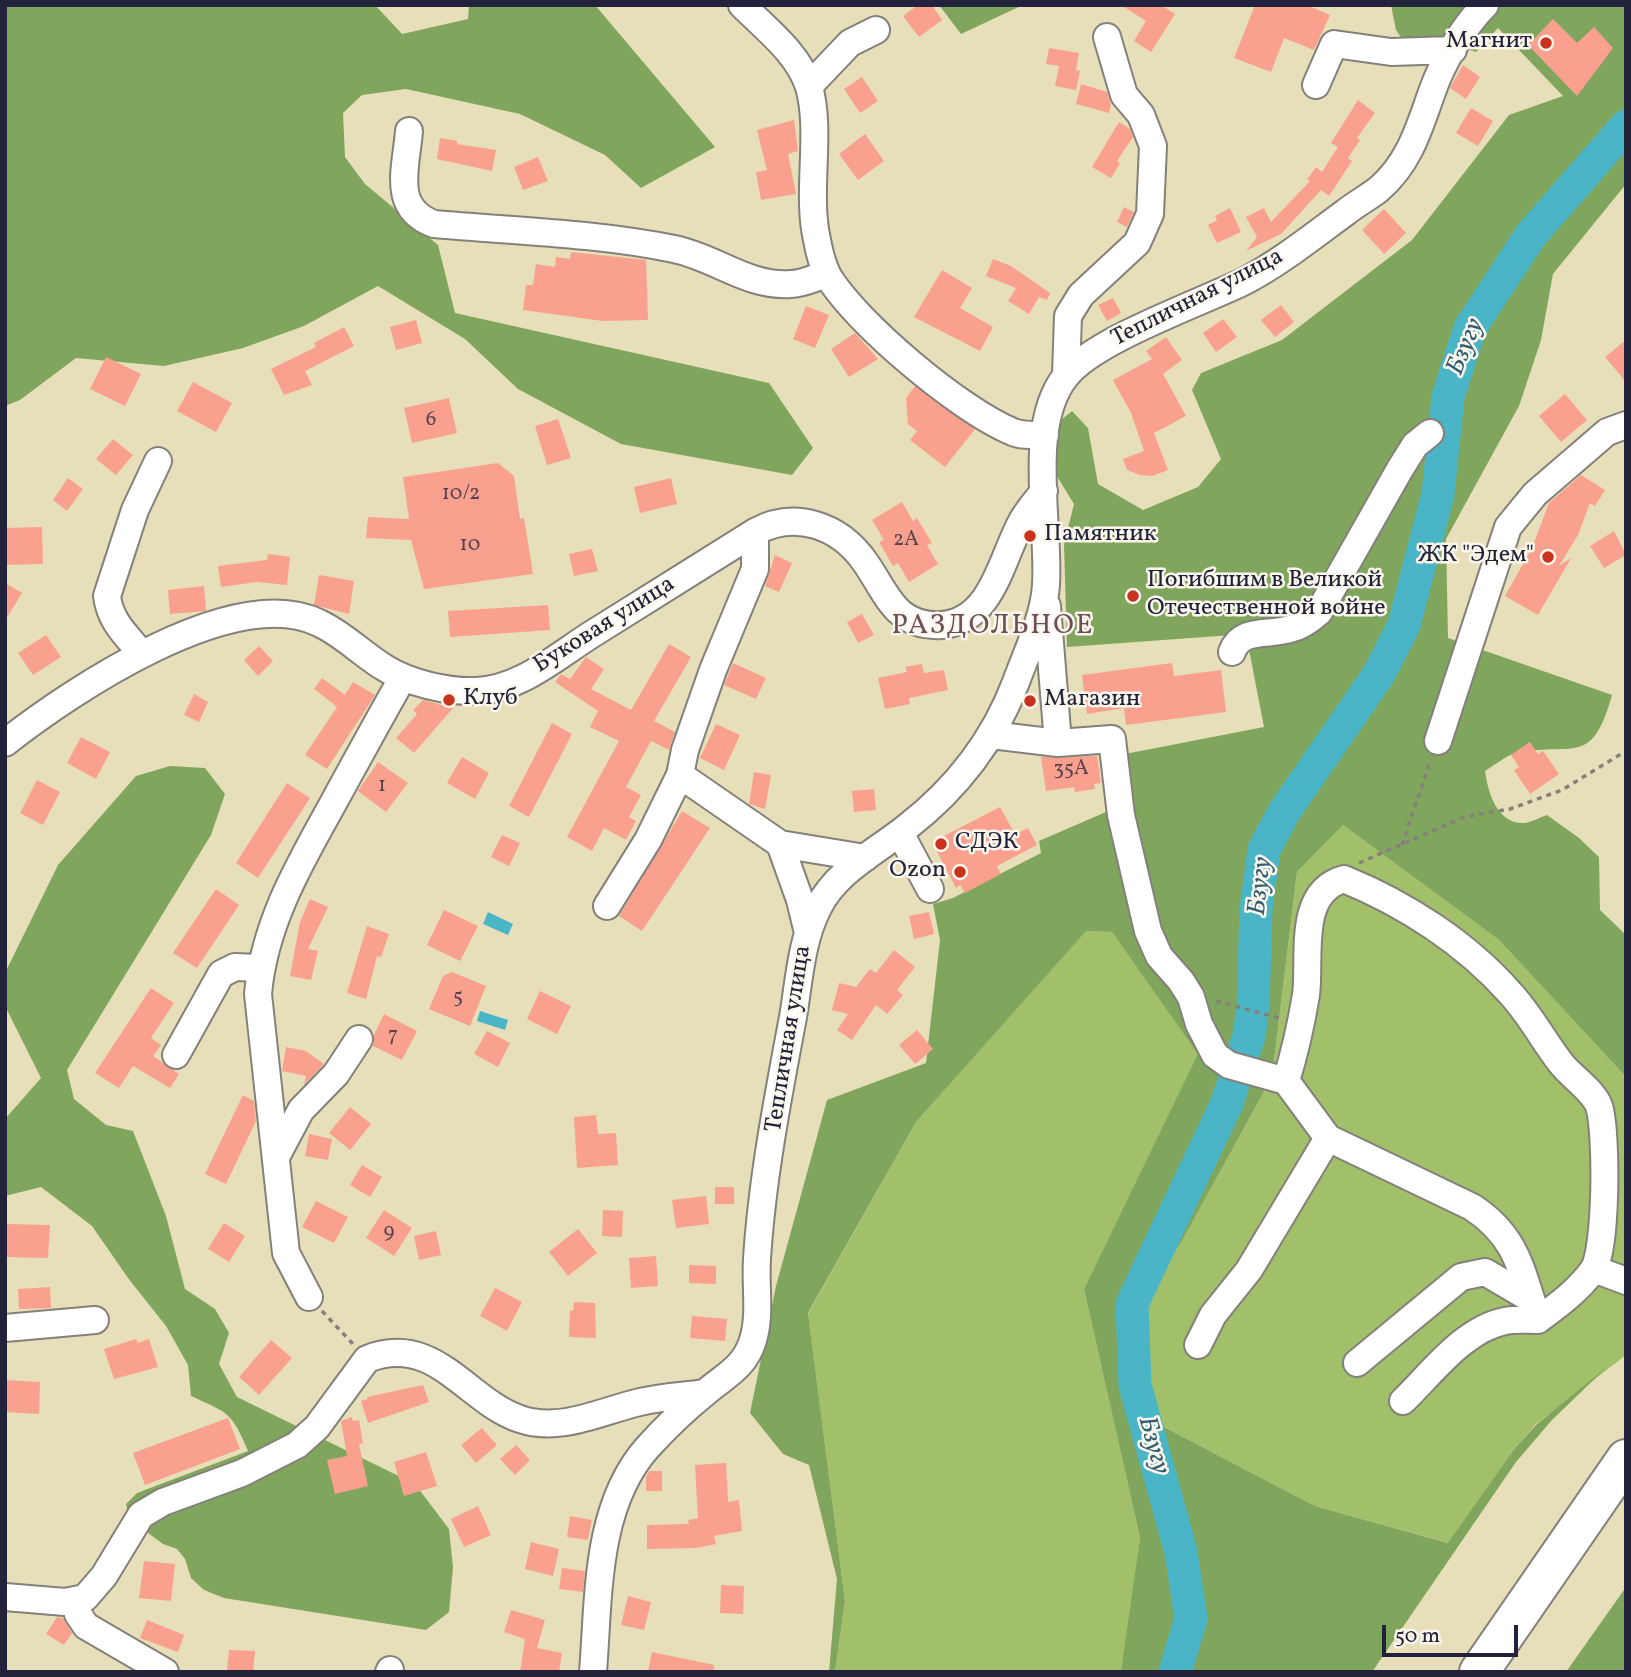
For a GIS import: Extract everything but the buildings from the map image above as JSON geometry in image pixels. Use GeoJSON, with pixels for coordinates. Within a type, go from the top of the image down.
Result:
{"type":"FeatureCollection","features":[{"type":"Feature","properties":{"kind":"highway"},"geometry":{"type":"LineString","coordinates":[[1479,1672],[1626,1459]]}},
{"type":"Feature","properties":{"kind":"street"},"geometry":{"type":"LineString","coordinates":[[742,5],[788,52],[809,86],[812,104],[811,183],[816,230],[827,274],[866,321],[967,408],[1016,434],[1045,435]]}},
{"type":"Feature","properties":{"kind":"street","name":"Тепличная улица"},"geometry":{"type":"LineString","coordinates":[[593,1672],[602,1564],[617,1499],[629,1472],[646,1449],[704,1393],[742,1363],[757,1322],[757,1260],[782,1077],[808,933],[829,891],[865,858],[900,833],[968,770],[991,735],[1013,689],[1046,590],[1045,435],[1049,407],[1066,375],[1091,353],[1250,278],[1285,257],[1379,189],[1401,165],[1420,132],[1433,88],[1453,50],[1485,5]]}},
{"type":"Feature","properties":{"kind":"street"},"geometry":{"type":"LineString","coordinates":[[809,86],[850,43],[876,30]]}},
{"type":"Feature","properties":{"kind":"street"},"geometry":{"type":"LineString","coordinates":[[1066,375],[1068,316],[1081,295],[1137,243],[1150,214],[1153,146],[1141,116],[1125,96],[1107,37]]}},
{"type":"Feature","properties":{"kind":"street"},"geometry":{"type":"LineString","coordinates":[[1316,85],[1334,44],[1391,52],[1453,50]]}},
{"type":"Feature","properties":{"kind":"street"},"geometry":{"type":"LineString","coordinates":[[409,131],[405,194],[408,207],[419,218],[434,224],[631,242],[677,249],[729,268],[748,279],[768,284],[793,284],[827,274]]}},
{"type":"Feature","properties":{"kind":"street"},"geometry":{"type":"LineString","coordinates":[[1438,741],[1508,527],[1519,511],[1607,432],[1626,425]]}},
{"type":"Feature","properties":{"kind":"street"},"geometry":{"type":"LineString","coordinates":[[1231,652],[1242,637],[1287,630],[1305,624],[1319,612],[1400,468],[1415,445],[1430,433]]}},
{"type":"Feature","properties":{"kind":"street"},"geometry":{"type":"LineString","coordinates":[[142,654],[117,626],[109,610],[107,596],[135,510],[158,461]]}},
{"type":"Feature","properties":{"kind":"street","name":"Буковая улица"},"geometry":{"type":"LineString","coordinates":[[5,743],[89,684],[142,654],[226,621],[260,612],[285,612],[322,624],[403,677],[452,690],[476,691],[515,681],[666,590],[771,522],[807,521],[827,529],[850,545],[865,562],[889,604],[905,617],[920,623],[943,625],[962,619],[976,609],[989,594],[1022,520],[1044,491]]}},
{"type":"Feature","properties":{"kind":"street"},"geometry":{"type":"LineString","coordinates":[[607,906],[648,840],[680,775],[685,750],[713,670],[755,569],[755,532]]}},
{"type":"Feature","properties":{"kind":"street"},"geometry":{"type":"LineString","coordinates":[[1046,590],[1058,743]]}},
{"type":"Feature","properties":{"kind":"street"},"geometry":{"type":"LineString","coordinates":[[309,1297],[286,1253],[258,994],[260,968],[275,916],[301,861],[403,677]]}},
{"type":"Feature","properties":{"kind":"street"},"geometry":{"type":"LineString","coordinates":[[991,735],[1058,743],[1112,739],[1121,815],[1148,931],[1159,956],[1191,997],[1199,1024],[1215,1055],[1229,1065],[1286,1081],[1328,1138],[1492,1219],[1510,1241],[1518,1258],[1534,1309]]}},
{"type":"Feature","properties":{"kind":"street"},"geometry":{"type":"LineString","coordinates":[[680,775],[780,844],[865,858]]}},
{"type":"Feature","properties":{"kind":"street"},"geometry":{"type":"LineString","coordinates":[[900,833],[930,889]]}},
{"type":"Feature","properties":{"kind":"street"},"geometry":{"type":"LineString","coordinates":[[780,844],[800,900],[808,933]]}},
{"type":"Feature","properties":{"kind":"street"},"geometry":{"type":"LineString","coordinates":[[1286,1081],[1302,1023],[1310,919],[1328,887],[1344,879],[1392,899],[1444,934],[1510,993],[1562,1065],[1598,1104],[1604,1145],[1602,1237],[1594,1269],[1562,1302],[1534,1309],[1487,1327],[1467,1339],[1404,1401]]}},
{"type":"Feature","properties":{"kind":"street"},"geometry":{"type":"LineString","coordinates":[[176,1055],[221,974],[235,967],[260,968]]}},
{"type":"Feature","properties":{"kind":"street"},"geometry":{"type":"LineString","coordinates":[[276,1157],[301,1110],[336,1074],[359,1039]]}},
{"type":"Feature","properties":{"kind":"street"},"geometry":{"type":"LineString","coordinates":[[1198,1345],[1213,1315],[1249,1270],[1328,1138]]}},
{"type":"Feature","properties":{"kind":"street"},"geometry":{"type":"LineString","coordinates":[[1594,1269],[1626,1281]]}},
{"type":"Feature","properties":{"kind":"street"},"geometry":{"type":"LineString","coordinates":[[1357,1363],[1461,1277],[1485,1272],[1534,1309]]}},
{"type":"Feature","properties":{"kind":"street"},"geometry":{"type":"LineString","coordinates":[[5,1328],[95,1320]]}},
{"type":"Feature","properties":{"kind":"street"},"geometry":{"type":"LineString","coordinates":[[5,1597],[75,1601],[94,1590],[141,1515],[163,1502],[242,1473],[297,1445],[317,1427],[367,1359],[380,1354],[418,1356],[454,1374],[501,1410],[519,1419],[538,1423],[554,1424],[642,1401],[704,1393]]}},
{"type":"Feature","properties":{"kind":"street"},"geometry":{"type":"LineString","coordinates":[[75,1601],[86,1626],[165,1672]]}},
{"type":"Feature","properties":{"kind":"path"},"geometry":{"type":"LineString","coordinates":[[1402,846],[1438,741]]}},
{"type":"Feature","properties":{"kind":"path"},"geometry":{"type":"LineString","coordinates":[[1336,881],[1351,866],[1465,817],[1510,809],[1562,790],[1626,751]]}},
{"type":"Feature","properties":{"kind":"path"},"geometry":{"type":"LineString","coordinates":[[1191,997],[1302,1023]]}},
{"type":"Feature","properties":{"kind":"path"},"geometry":{"type":"LineString","coordinates":[[309,1297],[367,1359]]}},
{"type":"Feature","properties":{"kind":"green space"},"geometry":{"type":"Polygon","coordinates":[[[5,5],[375,5],[402,34],[468,19],[469,5],[595,5],[715,147],[641,188],[605,155],[520,114],[406,89],[362,95],[343,113],[345,157],[365,184],[438,245],[455,313],[769,383],[813,448],[792,475],[621,444],[518,389],[465,339],[378,286],[304,326],[243,348],[164,366],[76,358],[20,400],[5,406],[5,5]]]}},
{"type":"Feature","properties":{"kind":"green space"},"geometry":{"type":"Polygon","coordinates":[[[939,5],[1023,5],[961,34],[939,5]]]}},
{"type":"Feature","properties":{"kind":"green space"},"geometry":{"type":"Polygon","coordinates":[[[1391,5],[1626,5],[1626,184],[1553,274],[1541,340],[1519,406],[1446,539],[1448,638],[1612,695],[1605,717],[1589,742],[1568,749],[1515,753],[1485,771],[1496,806],[1507,819],[1525,823],[1547,815],[1579,838],[1599,857],[1600,910],[1626,935],[1626,1077],[1499,940],[1343,825],[1297,872],[1272,1077],[1182,1241],[1124,1331],[1143,1416],[1315,1506],[1448,1543],[1515,1448],[1537,1424],[1608,1366],[1552,1420],[1516,1462],[1372,1672],[1121,1672],[1140,1538],[1084,1289],[1198,1054],[1112,932],[1086,931],[916,1122],[808,1313],[845,1601],[835,1672],[829,1672],[837,1579],[809,1465],[783,1454],[750,1413],[776,1286],[827,1100],[926,1063],[940,940],[933,904],[953,898],[1041,853],[1039,841],[1129,802],[1125,754],[1264,727],[1246,634],[1067,647],[1064,544],[1074,504],[1053,470],[1061,420],[1072,411],[1088,428],[1098,484],[1143,510],[1198,487],[1221,459],[1192,390],[1201,373],[1282,340],[1412,240],[1509,115],[1563,96],[1498,28],[1476,52],[1454,44],[1413,55],[1396,30],[1391,5]]]}},
{"type":"Feature","properties":{"kind":"green space"},"geometry":{"type":"Polygon","coordinates":[[[170,766],[205,768],[225,794],[211,835],[67,1070],[74,1099],[106,1125],[133,1131],[166,1216],[185,1289],[215,1309],[229,1333],[219,1364],[237,1397],[415,1484],[449,1529],[453,1567],[449,1612],[426,1630],[224,1598],[204,1590],[191,1578],[185,1559],[177,1549],[163,1544],[129,1517],[126,1504],[137,1493],[248,1451],[238,1428],[227,1415],[191,1396],[188,1365],[166,1326],[92,1226],[41,1187],[5,1196],[5,1119],[41,1078],[5,1006],[5,973],[58,865],[136,776],[170,766]]]}},
{"type":"Feature","properties":{"kind":"green space"},"geometry":{"type":"Polygon","coordinates":[[[1343,825],[1499,940],[1626,1077],[1626,1355],[1536,1424],[1515,1448],[1449,1543],[1315,1506],[1143,1416],[1124,1331],[1182,1241],[1272,1077],[1297,872],[1343,825]]]}},
{"type":"Feature","properties":{"kind":"green space"},"geometry":{"type":"Polygon","coordinates":[[[1085,931],[1112,932],[1199,1054],[1084,1289],[1140,1538],[1121,1672],[835,1672],[845,1601],[808,1314],[916,1122],[1085,931]]]}},
{"type":"Feature","properties":{"kind":"green space"},"geometry":{"type":"Polygon","coordinates":[[[1626,1587],[1626,1672],[1566,1672],[1626,1587]]]}},
{"type":"Feature","properties":{"kind":"water"},"geometry":{"type":"Polygon","coordinates":[[[488,912],[513,924],[508,935],[483,924],[488,912]]]}},
{"type":"Feature","properties":{"kind":"water"},"geometry":{"type":"Polygon","coordinates":[[[480,1011],[508,1020],[505,1030],[477,1021],[480,1011]]]}},
{"type":"Feature","properties":{"kind":"waterway","name":"Бзугу"},"geometry":{"type":"LineString","coordinates":[[1175,1672],[1191,1619],[1181,1552],[1135,1385],[1132,1304],[1227,1103],[1249,1036],[1253,1008],[1256,909],[1264,850],[1284,812],[1379,674],[1404,625],[1438,494],[1448,397],[1470,328],[1531,235],[1626,126]]}},
{"type":"Feature","properties":{"kind":"place","name":"Магнит"},"geometry":{"type":"Point","coordinates":[1546,43]}},
{"type":"Feature","properties":{"kind":"place","name":"Памятник"},"geometry":{"type":"Point","coordinates":[1030,536]}},
{"type":"Feature","properties":{"kind":"place","name":"ЖК \"Эдем\""},"geometry":{"type":"Point","coordinates":[1548,557]}},
{"type":"Feature","properties":{"kind":"place","name":"Погибшим в Великой Отечественной войне"},"geometry":{"type":"Point","coordinates":[1133,596]}},
{"type":"Feature","properties":{"kind":"place","name":"Клуб"},"geometry":{"type":"Point","coordinates":[449,700]}},
{"type":"Feature","properties":{"kind":"place","name":"Магазин"},"geometry":{"type":"Point","coordinates":[1030,701]}},
{"type":"Feature","properties":{"kind":"place","name":"СДЭК"},"geometry":{"type":"Point","coordinates":[941,844]}},
{"type":"Feature","properties":{"kind":"place","name":"Ozon"},"geometry":{"type":"Point","coordinates":[960,872]}},
{"type":"Feature","properties":{"kind":"district","name":"РАЗДОЛЬНОЕ"},"geometry":{"type":"Point","coordinates":[993,628]}}]}
